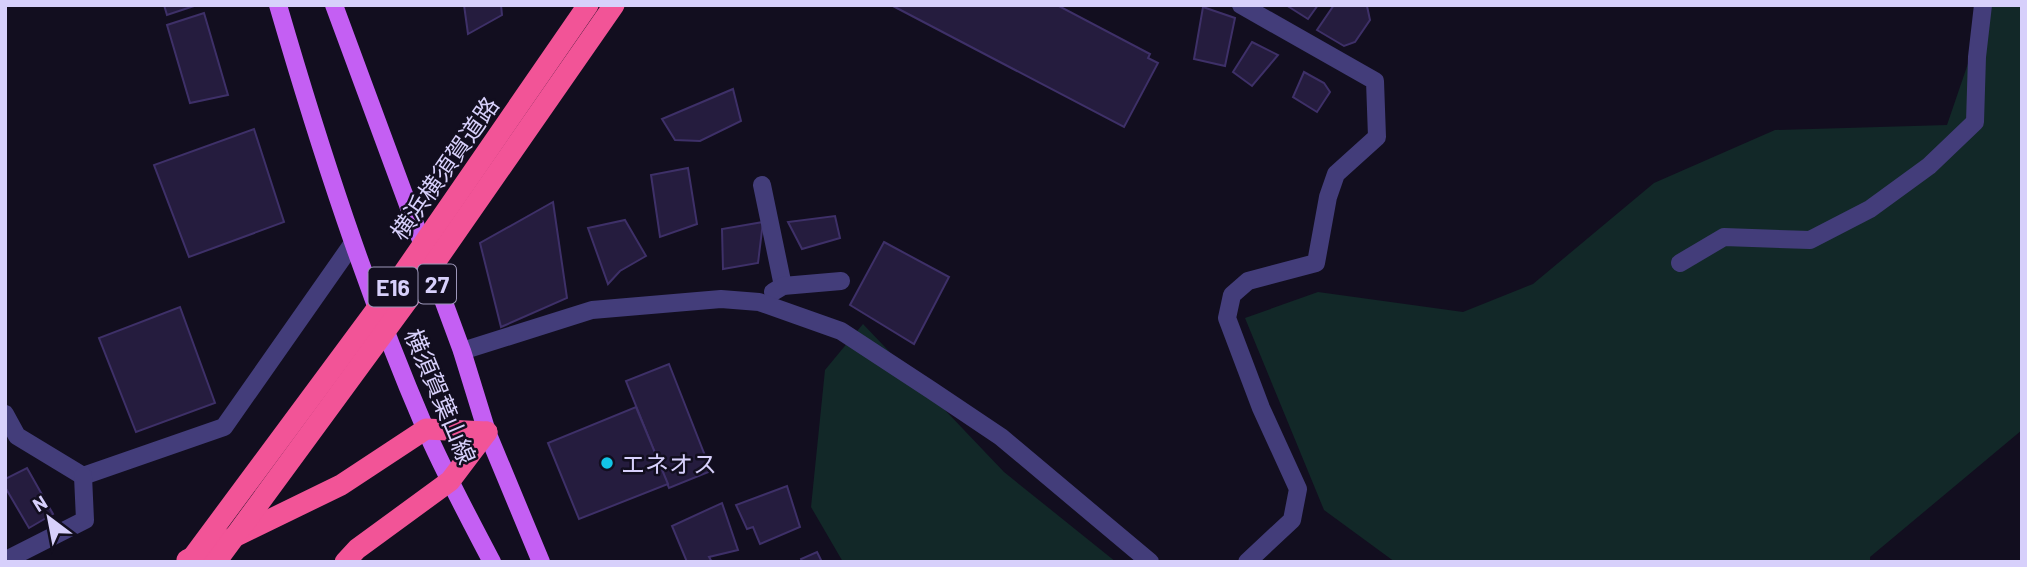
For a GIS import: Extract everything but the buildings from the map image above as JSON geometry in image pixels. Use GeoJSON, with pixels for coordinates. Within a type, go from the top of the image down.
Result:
{"type":"FeatureCollection","features":[{"type":"Feature","properties":{"kind":"highway","name":"横浜横須賀道路"},"geometry":{"type":"LineString","coordinates":[[187,562],[404,272],[588,5]]}},
{"type":"Feature","properties":{"kind":"highway","name":"横浜横須賀道路"},"geometry":{"type":"LineString","coordinates":[[216,562],[427,274],[614,5]]}},
{"type":"Feature","properties":{"kind":"highway"},"geometry":{"type":"LineString","coordinates":[[187,562],[341,485],[426,429],[487,432]]}},
{"type":"Feature","properties":{"kind":"highway"},"geometry":{"type":"LineString","coordinates":[[345,562],[357,549],[450,481],[487,432]]}},
{"type":"Feature","properties":{"kind":"main road","name":"横須賀葉山線"},"geometry":{"type":"LineString","coordinates":[[278,5],[313,124],[353,243],[426,429],[492,562]]}},
{"type":"Feature","properties":{"kind":"main road","name":"横須賀葉山線"},"geometry":{"type":"LineString","coordinates":[[334,5],[462,351],[487,432],[541,562]]}},
{"type":"Feature","properties":{"kind":"street"},"geometry":{"type":"LineString","coordinates":[[1241,5],[1375,81],[1377,137],[1336,174],[1328,197],[1317,263],[1248,281],[1232,295],[1227,318],[1261,408],[1297,489],[1292,520],[1247,562]]}},
{"type":"Feature","properties":{"kind":"street"},"geometry":{"type":"LineString","coordinates":[[1680,263],[1724,237],[1810,240],[1870,209],[1929,166],[1975,122],[1977,57],[1983,5]]}},
{"type":"Feature","properties":{"kind":"street"},"geometry":{"type":"LineString","coordinates":[[762,185],[783,286]]}},
{"type":"Feature","properties":{"kind":"street"},"geometry":{"type":"LineString","coordinates":[[5,414],[11,439],[83,476],[224,427],[353,243]]}},
{"type":"Feature","properties":{"kind":"street"},"geometry":{"type":"LineString","coordinates":[[759,302],[783,286],[841,281]]}},
{"type":"Feature","properties":{"kind":"street"},"geometry":{"type":"LineString","coordinates":[[462,351],[592,310],[721,299],[759,302],[841,331],[931,390],[1001,437],[1150,562]]}},
{"type":"Feature","properties":{"kind":"street"},"geometry":{"type":"LineString","coordinates":[[8,562],[6,560],[85,520],[83,476]]}},
{"type":"Feature","properties":{"kind":"green space"},"geometry":{"type":"Polygon","coordinates":[[[1988,5],[2022,5],[2022,430],[1870,557],[1870,562],[1395,562],[1324,510],[1245,318],[1318,292],[1463,312],[1533,284],[1654,183],[1775,130],[1947,125],[1988,5]]]}},
{"type":"Feature","properties":{"kind":"green space"},"geometry":{"type":"Polygon","coordinates":[[[863,324],[1004,472],[1116,562],[843,562],[811,507],[825,370],[863,324]]]}},
{"type":"Feature","properties":{"kind":"place","name":"エネオス"},"geometry":{"type":"Point","coordinates":[607,463]}}]}
